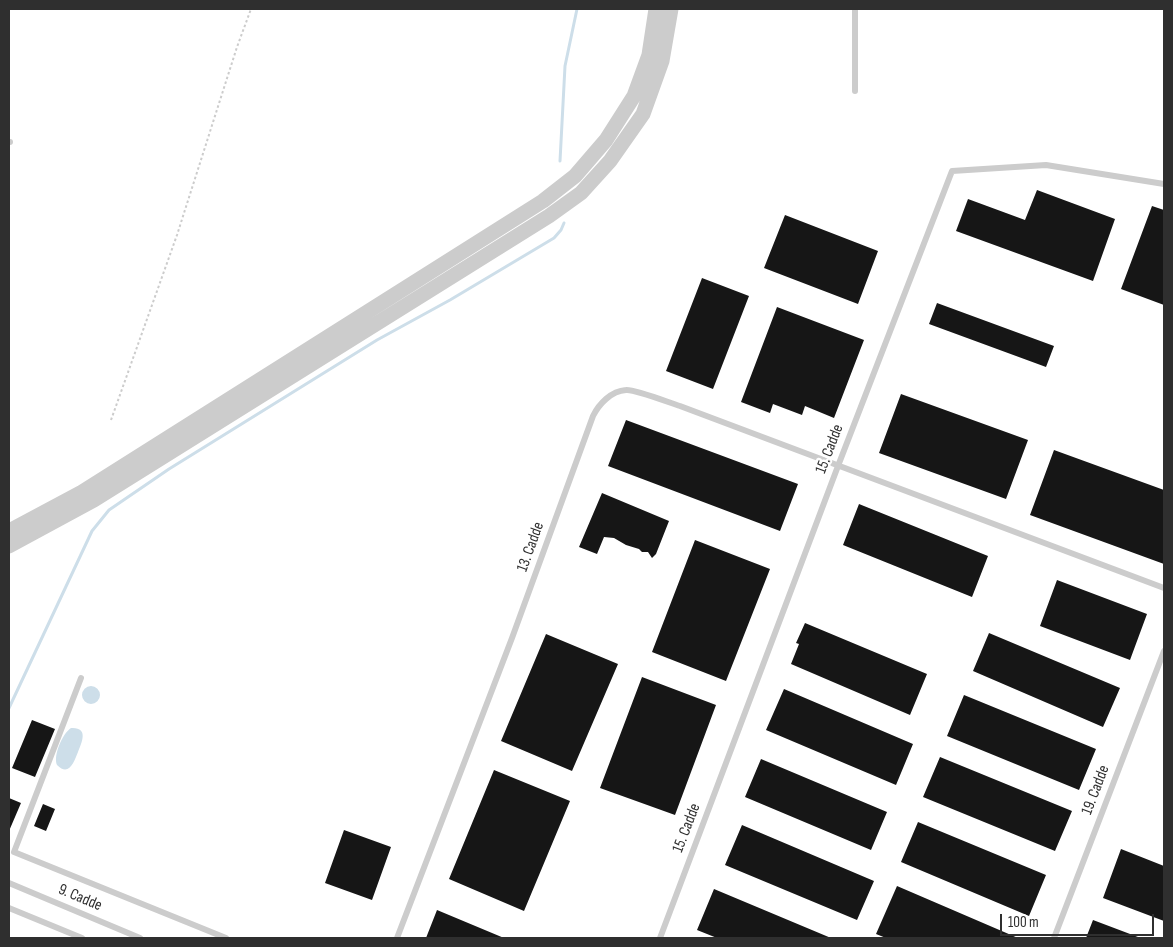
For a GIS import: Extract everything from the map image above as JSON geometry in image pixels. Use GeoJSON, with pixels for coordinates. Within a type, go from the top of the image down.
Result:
{"type":"FeatureCollection","features":[{"type":"Feature","properties":{"kind":"street"},"geometry":{"type":"LineString","coordinates":[[9,531],[82,492],[535,206],[575,176],[606,140],[634,96],[649,54],[656,9]]}},
{"type":"Feature","properties":{"kind":"street"},"geometry":{"type":"LineString","coordinates":[[9,546],[94,500],[549,216],[581,193],[610,160],[642,114],[662,62],[671,9]]}},
{"type":"Feature","properties":{"kind":"lane"},"geometry":{"type":"LineString","coordinates":[[854,91],[855,9]]}},
{"type":"Feature","properties":{"kind":"lane","name":"15. Cadde"},"geometry":{"type":"LineString","coordinates":[[660,938],[838,466],[952,171],[1046,165],[1164,184]]}},
{"type":"Feature","properties":{"kind":"lane","name":"13. Cadde"},"geometry":{"type":"LineString","coordinates":[[397,938],[512,638],[593,416],[600,405],[615,393],[628,389],[680,406],[1164,588]]}},
{"type":"Feature","properties":{"kind":"lane","name":"19. Cadde"},"geometry":{"type":"LineString","coordinates":[[1054,938],[1164,651]]}},
{"type":"Feature","properties":{"kind":"lane"},"geometry":{"type":"LineString","coordinates":[[81,678],[14,852],[226,938]]}},
{"type":"Feature","properties":{"kind":"lane","name":"9. Cadde"},"geometry":{"type":"LineString","coordinates":[[9,883],[140,938]]}},
{"type":"Feature","properties":{"kind":"lane"},"geometry":{"type":"LineString","coordinates":[[9,908],[82,938]]}},
{"type":"Feature","properties":{"kind":"path"},"geometry":{"type":"LineString","coordinates":[[111,420],[177,235],[236,47],[251,9]]}},
{"type":"Feature","properties":{"kind":"water"},"geometry":{"type":"Polygon","coordinates":[[[87,686],[95,686],[100,691],[98,702],[87,704],[82,699],[82,691],[87,686]]]}},
{"type":"Feature","properties":{"kind":"water"},"geometry":{"type":"Polygon","coordinates":[[[71,728],[80,730],[83,736],[73,764],[68,769],[65,769],[57,765],[56,756],[62,740],[71,728]]]}},
{"type":"Feature","properties":{"kind":"building"},"geometry":{"type":"Polygon","coordinates":[[[1037,190],[1115,219],[1093,281],[956,231],[968,199],[1025,220],[1037,190]]]}},
{"type":"Feature","properties":{"kind":"building"},"geometry":{"type":"Polygon","coordinates":[[[1152,206],[1164,210],[1164,305],[1121,289],[1152,206]]]}},
{"type":"Feature","properties":{"kind":"building"},"geometry":{"type":"Polygon","coordinates":[[[785,215],[878,251],[858,304],[764,268],[785,215]]]}},
{"type":"Feature","properties":{"kind":"building"},"geometry":{"type":"Polygon","coordinates":[[[702,278],[749,296],[713,389],[666,371],[702,278]]]}},
{"type":"Feature","properties":{"kind":"building"},"geometry":{"type":"Polygon","coordinates":[[[937,303],[1054,346],[1046,367],[929,324],[937,303]]]}},
{"type":"Feature","properties":{"kind":"building"},"geometry":{"type":"Polygon","coordinates":[[[777,307],[864,340],[834,418],[805,406],[802,415],[773,404],[770,413],[741,402],[777,307]]]}},
{"type":"Feature","properties":{"kind":"building"},"geometry":{"type":"Polygon","coordinates":[[[901,394],[1028,440],[1006,499],[879,453],[901,394]]]}},
{"type":"Feature","properties":{"kind":"building"},"geometry":{"type":"Polygon","coordinates":[[[626,420],[798,484],[780,531],[608,466],[626,420]]]}},
{"type":"Feature","properties":{"kind":"building"},"geometry":{"type":"Polygon","coordinates":[[[1054,450],[1164,490],[1164,564],[1030,515],[1054,450]]]}},
{"type":"Feature","properties":{"kind":"building"},"geometry":{"type":"Polygon","coordinates":[[[602,493],[669,521],[656,554],[652,558],[648,552],[642,552],[614,538],[604,537],[597,554],[579,547],[602,493]]]}},
{"type":"Feature","properties":{"kind":"building"},"geometry":{"type":"Polygon","coordinates":[[[859,504],[988,556],[972,597],[843,545],[859,504]]]}},
{"type":"Feature","properties":{"kind":"building"},"geometry":{"type":"Polygon","coordinates":[[[695,540],[770,569],[726,681],[652,652],[695,540]]]}},
{"type":"Feature","properties":{"kind":"building"},"geometry":{"type":"Polygon","coordinates":[[[1057,580],[1147,614],[1130,660],[1040,626],[1057,580]]]}},
{"type":"Feature","properties":{"kind":"building"},"geometry":{"type":"Polygon","coordinates":[[[805,623],[927,674],[910,715],[791,664],[799,644],[796,643],[805,623]]]}},
{"type":"Feature","properties":{"kind":"building"},"geometry":{"type":"Polygon","coordinates":[[[989,633],[1120,688],[1103,727],[973,671],[989,633]]]}},
{"type":"Feature","properties":{"kind":"building"},"geometry":{"type":"Polygon","coordinates":[[[546,634],[618,664],[572,771],[501,741],[546,634]]]}},
{"type":"Feature","properties":{"kind":"building"},"geometry":{"type":"Polygon","coordinates":[[[642,677],[716,705],[675,815],[600,788],[642,677]]]}},
{"type":"Feature","properties":{"kind":"building"},"geometry":{"type":"Polygon","coordinates":[[[784,689],[913,744],[896,785],[766,730],[784,689]]]}},
{"type":"Feature","properties":{"kind":"building"},"geometry":{"type":"Polygon","coordinates":[[[964,695],[1096,749],[1079,790],[947,736],[964,695]]]}},
{"type":"Feature","properties":{"kind":"building"},"geometry":{"type":"Polygon","coordinates":[[[32,720],[55,729],[35,777],[12,768],[32,720]]]}},
{"type":"Feature","properties":{"kind":"building"},"geometry":{"type":"Polygon","coordinates":[[[940,757],[1072,811],[1055,851],[923,797],[940,757]]]}},
{"type":"Feature","properties":{"kind":"building"},"geometry":{"type":"Polygon","coordinates":[[[761,759],[887,812],[871,850],[745,797],[761,759]]]}},
{"type":"Feature","properties":{"kind":"building"},"geometry":{"type":"Polygon","coordinates":[[[494,770],[570,801],[524,911],[449,879],[494,770]]]}},
{"type":"Feature","properties":{"kind":"building"},"geometry":{"type":"Polygon","coordinates":[[[9,798],[21,803],[9,831],[9,798]]]}},
{"type":"Feature","properties":{"kind":"building"},"geometry":{"type":"Polygon","coordinates":[[[43,804],[55,809],[46,831],[34,826],[43,804]]]}},
{"type":"Feature","properties":{"kind":"building"},"geometry":{"type":"Polygon","coordinates":[[[918,822],[1046,875],[1029,916],[901,862],[918,822]]]}},
{"type":"Feature","properties":{"kind":"building"},"geometry":{"type":"Polygon","coordinates":[[[742,825],[874,881],[857,920],[725,865],[742,825]]]}},
{"type":"Feature","properties":{"kind":"building"},"geometry":{"type":"Polygon","coordinates":[[[344,830],[391,847],[372,900],[325,883],[344,830]]]}},
{"type":"Feature","properties":{"kind":"building"},"geometry":{"type":"Polygon","coordinates":[[[1121,849],[1164,866],[1164,921],[1103,898],[1121,849]]]}},
{"type":"Feature","properties":{"kind":"building"},"geometry":{"type":"Polygon","coordinates":[[[897,886],[1018,938],[886,938],[876,934],[897,886]]]}},
{"type":"Feature","properties":{"kind":"building"},"geometry":{"type":"Polygon","coordinates":[[[714,889],[831,938],[717,938],[697,930],[714,889]]]}},
{"type":"Feature","properties":{"kind":"building"},"geometry":{"type":"Polygon","coordinates":[[[437,910],[504,938],[426,938],[437,910]]]}},
{"type":"Feature","properties":{"kind":"building"},"geometry":{"type":"Polygon","coordinates":[[[1093,920],[1138,937],[1138,938],[1086,938],[1093,920]]]}},
{"type":"Feature","properties":{"kind":"waterway"},"geometry":{"type":"LineString","coordinates":[[560,161],[565,66],[577,9]]}},
{"type":"Feature","properties":{"kind":"waterway"},"geometry":{"type":"LineString","coordinates":[[9,708],[92,531],[109,510],[169,469],[377,340],[450,300],[554,238],[564,223]]}}]}
